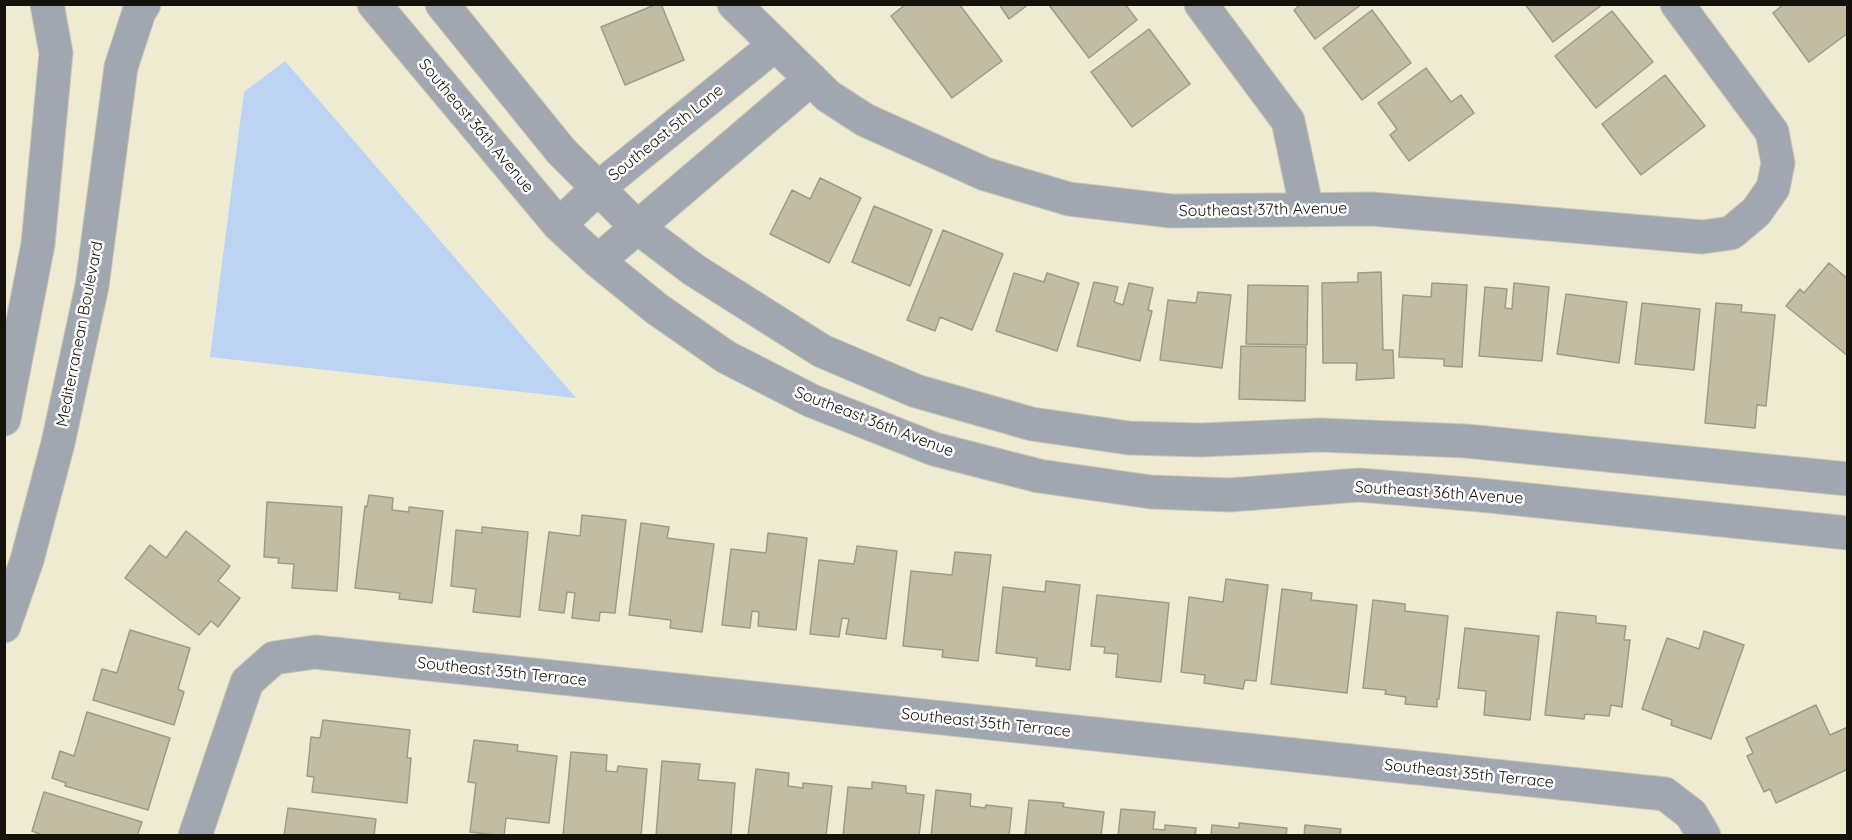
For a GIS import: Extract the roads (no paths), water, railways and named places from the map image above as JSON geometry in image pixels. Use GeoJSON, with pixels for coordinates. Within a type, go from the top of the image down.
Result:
{"type":"FeatureCollection","features":[{"type":"Feature","properties":{"kind":"street"},"geometry":{"type":"LineString","coordinates":[[4,419],[38,244],[56,53],[47,4]]}},
{"type":"Feature","properties":{"kind":"street","name":"Mediterranean Boulevard"},"geometry":{"type":"LineString","coordinates":[[4,626],[27,560],[58,443],[92,285],[121,67],[139,12],[144,4]]}},
{"type":"Feature","properties":{"kind":"street","name":"Southeast 36th Avenue"},"geometry":{"type":"LineString","coordinates":[[374,4],[560,225],[598,261],[657,309],[726,357],[812,401],[934,449],[1039,476],[1151,492],[1230,495],[1359,485],[1480,495],[1848,533]]}},
{"type":"Feature","properties":{"kind":"street"},"geometry":{"type":"LineString","coordinates":[[442,4],[561,151],[637,227],[694,270],[822,351],[916,391],[1032,424],[1130,438],[1200,440],[1320,435],[1466,441],[1848,479]]}},
{"type":"Feature","properties":{"kind":"street","name":"Southeast 37th Avenue"},"geometry":{"type":"LineString","coordinates":[[734,4],[828,96],[865,120],[985,174],[1069,199],[1171,211],[1372,209],[1702,237],[1731,233],[1756,212],[1773,188],[1778,163],[1772,132],[1677,4]]}},
{"type":"Feature","properties":{"kind":"street"},"geometry":{"type":"LineString","coordinates":[[1200,4],[1288,121],[1307,210]]}},
{"type":"Feature","properties":{"kind":"street","name":"Southeast 5th Lane"},"geometry":{"type":"LineString","coordinates":[[560,225],[597,189],[775,45]]}},
{"type":"Feature","properties":{"kind":"street"},"geometry":{"type":"LineString","coordinates":[[598,261],[811,79]]}},
{"type":"Feature","properties":{"kind":"street"},"geometry":{"type":"LineString","coordinates":[[717,92],[749,131]]}},
{"type":"Feature","properties":{"kind":"street","name":"Southeast 35th Terrace"},"geometry":{"type":"LineString","coordinates":[[195,836],[247,682],[274,658],[315,652],[1665,794],[1697,825]]}},
{"type":"Feature","properties":{"kind":"water"},"geometry":{"type":"Polygon","coordinates":[[[285,61],[576,398],[210,357],[244,92],[285,61]]]}}]}
